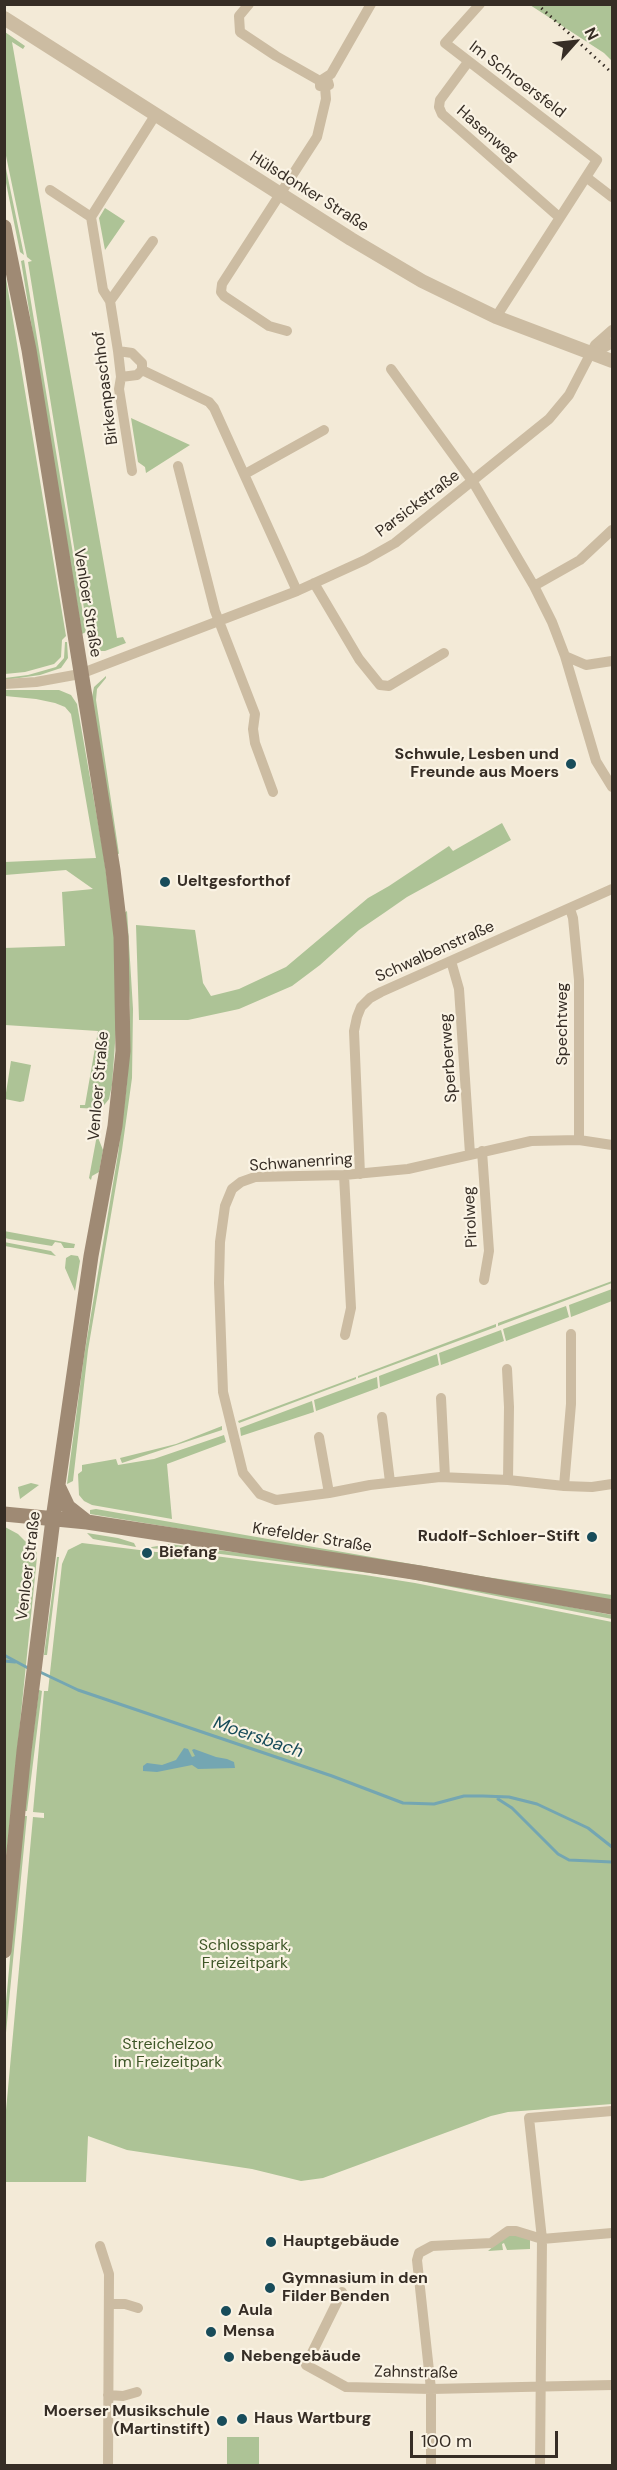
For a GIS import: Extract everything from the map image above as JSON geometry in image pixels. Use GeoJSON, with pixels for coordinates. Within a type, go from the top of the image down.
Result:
{"type":"FeatureCollection","features":[{"type":"Feature","properties":{"kind":"main road","name":"Venloer Straße"},"geometry":{"type":"LineString","coordinates":[[4,226],[28,350],[113,870],[122,937],[123,1051],[115,1126],[92,1256],[57,1485],[24,1751],[4,1952]]}},
{"type":"Feature","properties":{"kind":"main road"},"geometry":{"type":"LineString","coordinates":[[57,1485],[68,1507],[87,1522]]}},
{"type":"Feature","properties":{"kind":"main road","name":"Krefelder Straße"},"geometry":{"type":"LineString","coordinates":[[4,1515],[87,1522],[420,1573],[612,1607]]}},
{"type":"Feature","properties":{"kind":"street"},"geometry":{"type":"LineString","coordinates":[[249,4],[239,16],[240,32],[276,56],[324,82]]}},
{"type":"Feature","properties":{"kind":"street"},"geometry":{"type":"LineString","coordinates":[[287,331],[269,326],[224,296],[221,292],[222,284],[317,137],[326,99],[324,82],[370,4]]}},
{"type":"Feature","properties":{"kind":"street","name":"Im Schroersfeld"},"geometry":{"type":"LineString","coordinates":[[480,4],[445,43],[597,160],[496,317]]}},
{"type":"Feature","properties":{"kind":"street","name":"Hülsdonker Straße"},"geometry":{"type":"LineString","coordinates":[[4,18],[422,281],[496,317],[612,361]]}},
{"type":"Feature","properties":{"kind":"street","name":"Hasenweg"},"geometry":{"type":"LineString","coordinates":[[468,62],[440,100],[439,108],[442,114],[559,217]]}},
{"type":"Feature","properties":{"kind":"street"},"geometry":{"type":"LineString","coordinates":[[50,190],[91,217],[156,114]]}},
{"type":"Feature","properties":{"kind":"street"},"geometry":{"type":"LineString","coordinates":[[586,177],[612,197]]}},
{"type":"Feature","properties":{"kind":"street","name":"Birkenpaschhof"},"geometry":{"type":"LineString","coordinates":[[91,217],[103,290],[110,301],[121,377],[119,389],[132,471]]}},
{"type":"Feature","properties":{"kind":"street"},"geometry":{"type":"LineString","coordinates":[[110,301],[153,241]]}},
{"type":"Feature","properties":{"kind":"street","name":"Parsickstraße"},"geometry":{"type":"LineString","coordinates":[[4,684],[36,682],[80,674],[297,591],[395,543],[549,419],[569,395],[595,345],[612,330]]}},
{"type":"Feature","properties":{"kind":"street"},"geometry":{"type":"LineString","coordinates":[[592,354],[612,343]]}},
{"type":"Feature","properties":{"kind":"street"},"geometry":{"type":"LineString","coordinates":[[118,351],[132,353],[139,357],[142,363],[142,370],[138,375],[121,377]]}},
{"type":"Feature","properties":{"kind":"street"},"geometry":{"type":"LineString","coordinates":[[391,369],[473,482],[534,586],[552,622],[565,656],[596,761],[612,787]]}},
{"type":"Feature","properties":{"kind":"street"},"geometry":{"type":"LineString","coordinates":[[142,370],[209,402],[214,408],[297,591]]}},
{"type":"Feature","properties":{"kind":"street"},"geometry":{"type":"LineString","coordinates":[[244,474],[324,430]]}},
{"type":"Feature","properties":{"kind":"street"},"geometry":{"type":"LineString","coordinates":[[178,466],[219,621],[255,714],[253,729],[255,743],[273,792]]}},
{"type":"Feature","properties":{"kind":"street"},"geometry":{"type":"LineString","coordinates":[[534,586],[580,560],[612,530]]}},
{"type":"Feature","properties":{"kind":"street"},"geometry":{"type":"LineString","coordinates":[[314,583],[359,659],[380,685],[389,686],[444,653]]}},
{"type":"Feature","properties":{"kind":"street"},"geometry":{"type":"LineString","coordinates":[[565,656],[586,665],[612,661]]}},
{"type":"Feature","properties":{"kind":"street","name":"Schwalbenstraße"},"geometry":{"type":"LineString","coordinates":[[360,1174],[354,1031],[362,1007],[370,998],[612,889]]}},
{"type":"Feature","properties":{"kind":"street","name":"Spechtweg"},"geometry":{"type":"LineString","coordinates":[[570,909],[573,918],[579,980],[579,1140]]}},
{"type":"Feature","properties":{"kind":"street","name":"Sperberweg"},"geometry":{"type":"LineString","coordinates":[[451,961],[459,989],[470,1154]]}},
{"type":"Feature","properties":{"kind":"street","name":"Schwanenring"},"geometry":{"type":"LineString","coordinates":[[612,1145],[579,1140],[531,1141],[408,1169],[344,1175],[255,1177],[241,1182],[232,1189],[228,1196],[220,1242],[220,1358],[223,1392],[243,1473],[260,1494],[276,1500],[390,1482],[444,1477],[564,1486],[592,1487],[612,1484]]}},
{"type":"Feature","properties":{"kind":"street","name":"Pirolweg"},"geometry":{"type":"LineString","coordinates":[[482,1151],[489,1251],[484,1280]]}},
{"type":"Feature","properties":{"kind":"street"},"geometry":{"type":"LineString","coordinates":[[344,1175],[351,1308],[345,1335]]}},
{"type":"Feature","properties":{"kind":"street"},"geometry":{"type":"LineString","coordinates":[[564,1486],[572,1404],[571,1334]]}},
{"type":"Feature","properties":{"kind":"street"},"geometry":{"type":"LineString","coordinates":[[507,1369],[508,1480]]}},
{"type":"Feature","properties":{"kind":"street"},"geometry":{"type":"LineString","coordinates":[[441,1398],[444,1477]]}},
{"type":"Feature","properties":{"kind":"street"},"geometry":{"type":"LineString","coordinates":[[382,1417],[390,1482]]}},
{"type":"Feature","properties":{"kind":"street"},"geometry":{"type":"LineString","coordinates":[[319,1437],[329,1493]]}},
{"type":"Feature","properties":{"kind":"street"},"geometry":{"type":"LineString","coordinates":[[540,2466],[542,2239],[529,2118],[612,2111]]}},
{"type":"Feature","properties":{"kind":"street"},"geometry":{"type":"LineString","coordinates":[[431,2466],[431,2389],[417,2260],[419,2253],[432,2246],[491,2243],[508,2231],[516,2230],[542,2239],[612,2233]]}},
{"type":"Feature","properties":{"kind":"street"},"geometry":{"type":"LineString","coordinates":[[100,2246],[109,2274],[108,2466]]}},
{"type":"Feature","properties":{"kind":"street","name":"Zahnstraße"},"geometry":{"type":"LineString","coordinates":[[342,2292],[306,2365],[346,2387],[431,2389],[612,2385]]}},
{"type":"Feature","properties":{"kind":"street"},"geometry":{"type":"LineString","coordinates":[[109,2304],[125,2304],[138,2308]]}},
{"type":"Feature","properties":{"kind":"street"},"geometry":{"type":"LineString","coordinates":[[108,2395],[123,2396],[137,2392]]}},
{"type":"Feature","properties":{"kind":"green space"},"geometry":{"type":"Polygon","coordinates":[[[530,5],[612,5],[612,61],[604,53],[530,5]]]}},
{"type":"Feature","properties":{"kind":"green space"},"geometry":{"type":"Polygon","coordinates":[[[5,32],[25,46],[23,49],[12,42],[117,638],[123,637],[126,643],[105,651],[100,651],[93,645],[86,621],[28,262],[32,261],[27,257],[5,151],[5,32]]]}},
{"type":"Feature","properties":{"kind":"green space"},"geometry":{"type":"Polygon","coordinates":[[[5,164],[24,255],[20,252],[5,178],[5,164]]]}},
{"type":"Feature","properties":{"kind":"green space"},"geometry":{"type":"Polygon","coordinates":[[[105,208],[125,221],[105,250],[99,218],[105,208]]]}},
{"type":"Feature","properties":{"kind":"green space"},"geometry":{"type":"Polygon","coordinates":[[[24,260],[86,632],[82,634],[21,261],[24,260]]]}},
{"type":"Feature","properties":{"kind":"green space"},"geometry":{"type":"Polygon","coordinates":[[[5,272],[66,636],[62,640],[61,657],[54,664],[25,672],[5,674],[5,272]]]}},
{"type":"Feature","properties":{"kind":"green space"},"geometry":{"type":"Polygon","coordinates":[[[131,418],[190,445],[146,473],[145,467],[138,462],[131,418]]]}},
{"type":"Feature","properties":{"kind":"green space"},"geometry":{"type":"Polygon","coordinates":[[[65,642],[67,642],[68,658],[61,668],[40,675],[5,680],[5,678],[28,675],[56,667],[64,658],[65,642]]]}},
{"type":"Feature","properties":{"kind":"green space"},"geometry":{"type":"Polygon","coordinates":[[[106,676],[97,689],[96,700],[119,854],[116,853],[92,697],[94,687],[106,676]]]}},
{"type":"Feature","properties":{"kind":"green space"},"geometry":{"type":"Polygon","coordinates":[[[5,690],[59,690],[71,695],[77,704],[103,851],[116,960],[116,1029],[112,1085],[109,1099],[101,1109],[80,1108],[80,1105],[85,1105],[98,1031],[5,1025],[4,948],[65,946],[62,892],[93,889],[66,870],[5,875],[5,862],[96,858],[71,714],[65,707],[55,703],[5,696],[5,690]]]}},
{"type":"Feature","properties":{"kind":"green space"},"geometry":{"type":"Polygon","coordinates":[[[502,823],[511,840],[407,897],[359,930],[320,965],[292,986],[239,1009],[188,1020],[139,1020],[136,925],[195,930],[203,983],[211,996],[239,989],[286,967],[368,898],[449,846],[453,851],[502,823]]]}},
{"type":"Feature","properties":{"kind":"green space"},"geometry":{"type":"Polygon","coordinates":[[[127,911],[133,1009],[132,1078],[88,1350],[73,1481],[67,1484],[84,1356],[118,1154],[127,1083],[130,1006],[124,913],[127,911]]]}},
{"type":"Feature","properties":{"kind":"green space"},"geometry":{"type":"Polygon","coordinates":[[[11,1061],[31,1065],[24,1101],[5,1099],[11,1061]]]}},
{"type":"Feature","properties":{"kind":"green space"},"geometry":{"type":"Polygon","coordinates":[[[97,1135],[103,1150],[99,1172],[92,1176],[91,1180],[89,1178],[97,1135]]]}},
{"type":"Feature","properties":{"kind":"green space"},"geometry":{"type":"Polygon","coordinates":[[[4,1231],[75,1244],[74,1248],[64,1248],[61,1243],[55,1242],[52,1246],[9,1239],[5,1238],[4,1231]]]}},
{"type":"Feature","properties":{"kind":"green space"},"geometry":{"type":"Polygon","coordinates":[[[4,1242],[51,1251],[56,1256],[5,1246],[4,1242]]]}},
{"type":"Feature","properties":{"kind":"green space"},"geometry":{"type":"Polygon","coordinates":[[[71,1255],[78,1256],[80,1261],[75,1291],[65,1268],[66,1258],[71,1255]]]}},
{"type":"Feature","properties":{"kind":"green space"},"geometry":{"type":"Polygon","coordinates":[[[612,1281],[612,1283],[498,1326],[498,1323],[612,1281]]]}},
{"type":"Feature","properties":{"kind":"green space"},"geometry":{"type":"Polygon","coordinates":[[[612,1289],[612,1301],[571,1317],[569,1305],[612,1289]]]}},
{"type":"Feature","properties":{"kind":"green space"},"geometry":{"type":"Polygon","coordinates":[[[566,1306],[569,1317],[506,1341],[503,1329],[566,1306]]]}},
{"type":"Feature","properties":{"kind":"green space"},"geometry":{"type":"Polygon","coordinates":[[[496,1324],[496,1327],[358,1378],[358,1376],[496,1324]]]}},
{"type":"Feature","properties":{"kind":"green space"},"geometry":{"type":"Polygon","coordinates":[[[501,1330],[504,1341],[441,1365],[439,1353],[501,1330]]]}},
{"type":"Feature","properties":{"kind":"green space"},"geometry":{"type":"Polygon","coordinates":[[[437,1354],[439,1365],[380,1387],[379,1376],[437,1354]]]}},
{"type":"Feature","properties":{"kind":"green space"},"geometry":{"type":"Polygon","coordinates":[[[356,1377],[356,1379],[239,1423],[238,1421],[356,1377]]]}},
{"type":"Feature","properties":{"kind":"green space"},"geometry":{"type":"Polygon","coordinates":[[[377,1377],[378,1388],[316,1411],[314,1400],[377,1377]]]}},
{"type":"Feature","properties":{"kind":"green space"},"geometry":{"type":"Polygon","coordinates":[[[312,1401],[314,1412],[241,1436],[240,1428],[312,1401]]]}},
{"type":"Feature","properties":{"kind":"green space"},"geometry":{"type":"Polygon","coordinates":[[[222,1426],[222,1430],[122,1463],[120,1458],[176,1444],[222,1426]]]}},
{"type":"Feature","properties":{"kind":"green space"},"geometry":{"type":"Polygon","coordinates":[[[224,1435],[226,1442],[167,1464],[172,1519],[92,1505],[79,1495],[78,1474],[82,1471],[82,1465],[116,1459],[118,1465],[154,1459],[224,1435]]]}},
{"type":"Feature","properties":{"kind":"green space"},"geometry":{"type":"Polygon","coordinates":[[[31,1483],[39,1485],[20,1499],[18,1487],[31,1483]]]}},
{"type":"Feature","properties":{"kind":"green space"},"geometry":{"type":"Polygon","coordinates":[[[96,1509],[486,1577],[612,1595],[612,1600],[90,1514],[90,1510],[96,1509]]]}},
{"type":"Feature","properties":{"kind":"green space"},"geometry":{"type":"Polygon","coordinates":[[[5,1527],[18,1534],[37,1553],[37,1557],[5,1870],[5,1527]]]}},
{"type":"Feature","properties":{"kind":"green space"},"geometry":{"type":"Polygon","coordinates":[[[87,1533],[118,1538],[134,1543],[136,1547],[93,1539],[87,1533]]]}},
{"type":"Feature","properties":{"kind":"green space","name":"Schlosspark, Freizeitpark"},"geometry":{"type":"Polygon","coordinates":[[[82,1543],[156,1552],[183,1552],[365,1575],[612,1622],[612,2104],[508,2112],[491,2116],[323,2178],[301,2181],[252,2169],[127,2150],[88,2136],[86,2182],[5,2182],[5,2121],[33,1817],[44,1818],[44,1813],[33,1812],[44,1691],[48,1691],[62,1564],[68,1550],[82,1543]]]}},
{"type":"Feature","properties":{"kind":"green space"},"geometry":{"type":"Polygon","coordinates":[[[169,1544],[337,1565],[419,1578],[612,1615],[612,1619],[401,1577],[197,1551],[146,1548],[169,1544]]]}},
{"type":"Feature","properties":{"kind":"green space"},"geometry":{"type":"Polygon","coordinates":[[[57,1557],[59,1557],[47,1655],[44,1655],[57,1557]]]}},
{"type":"Feature","properties":{"kind":"green space"},"geometry":{"type":"Polygon","coordinates":[[[39,1690],[42,1691],[27,1811],[23,1811],[39,1690]]]}},
{"type":"Feature","properties":{"kind":"green space"},"geometry":{"type":"Polygon","coordinates":[[[23,1816],[27,1816],[5,2043],[5,2013],[23,1816]]]}},
{"type":"Feature","properties":{"kind":"green space"},"geometry":{"type":"Polygon","coordinates":[[[527,2236],[530,2239],[530,2249],[507,2250],[504,2243],[502,2244],[503,2250],[488,2251],[504,2237],[527,2236]]]}},
{"type":"Feature","properties":{"kind":"green space"},"geometry":{"type":"Polygon","coordinates":[[[227,2437],[259,2437],[259,2465],[227,2465],[227,2437]]]}},
{"type":"Feature","properties":{"kind":"water"},"geometry":{"type":"Polygon","coordinates":[[[184,1748],[188,1749],[192,1757],[195,1756],[192,1750],[194,1749],[227,1759],[234,1762],[235,1768],[198,1769],[192,1765],[157,1772],[143,1771],[143,1766],[147,1763],[162,1765],[176,1760],[184,1748]]]}},
{"type":"Feature","properties":{"kind":"waterway","name":"Moersbach"},"geometry":{"type":"LineString","coordinates":[[4,1655],[28,1668]]}},
{"type":"Feature","properties":{"kind":"waterway"},"geometry":{"type":"LineString","coordinates":[[4,1661],[15,1662]]}},
{"type":"Feature","properties":{"kind":"waterway","name":"Moersbach"},"geometry":{"type":"LineString","coordinates":[[40,1672],[78,1690],[332,1776],[403,1803],[434,1804],[464,1796],[483,1796],[509,1797],[537,1804],[588,1828],[612,1847]]}},
{"type":"Feature","properties":{"kind":"waterway","name":"Moersbach"},"geometry":{"type":"LineString","coordinates":[[498,1799],[512,1808],[558,1854],[569,1860],[612,1862]]}},
{"type":"Feature","properties":{"kind":"railway"},"geometry":{"type":"LineString","coordinates":[[537,4],[612,73]]}},
{"type":"Feature","properties":{"kind":"place","name":"Schwule, Lesben und Freunde aus Moers"},"geometry":{"type":"Point","coordinates":[571,764]}},
{"type":"Feature","properties":{"kind":"place","name":"Ueltgesforthof"},"geometry":{"type":"Point","coordinates":[165,882]}},
{"type":"Feature","properties":{"kind":"place","name":"Rudolf-Schloer-Stift"},"geometry":{"type":"Point","coordinates":[592,1537]}},
{"type":"Feature","properties":{"kind":"place","name":"Biefang"},"geometry":{"type":"Point","coordinates":[147,1553]}},
{"type":"Feature","properties":{"kind":"place","name":"Hauptgebäude"},"geometry":{"type":"Point","coordinates":[271,2242]}},
{"type":"Feature","properties":{"kind":"place","name":"Gymnasium in den Filder Benden"},"geometry":{"type":"Point","coordinates":[270,2288]}},
{"type":"Feature","properties":{"kind":"place","name":"Aula"},"geometry":{"type":"Point","coordinates":[226,2311]}},
{"type":"Feature","properties":{"kind":"place","name":"Mensa"},"geometry":{"type":"Point","coordinates":[211,2332]}},
{"type":"Feature","properties":{"kind":"place","name":"Nebengebäude"},"geometry":{"type":"Point","coordinates":[229,2357]}},
{"type":"Feature","properties":{"kind":"place","name":"Haus Wartburg"},"geometry":{"type":"Point","coordinates":[242,2419]}},
{"type":"Feature","properties":{"kind":"place","name":"Moerser Musikschule (Martinstift)"},"geometry":{"type":"Point","coordinates":[222,2421]}},
{"type":"Feature","properties":{"kind":"park label","name":"Streichelzoo im Freizeitpark"},"geometry":{"type":"Point","coordinates":[168,2054]}}]}
